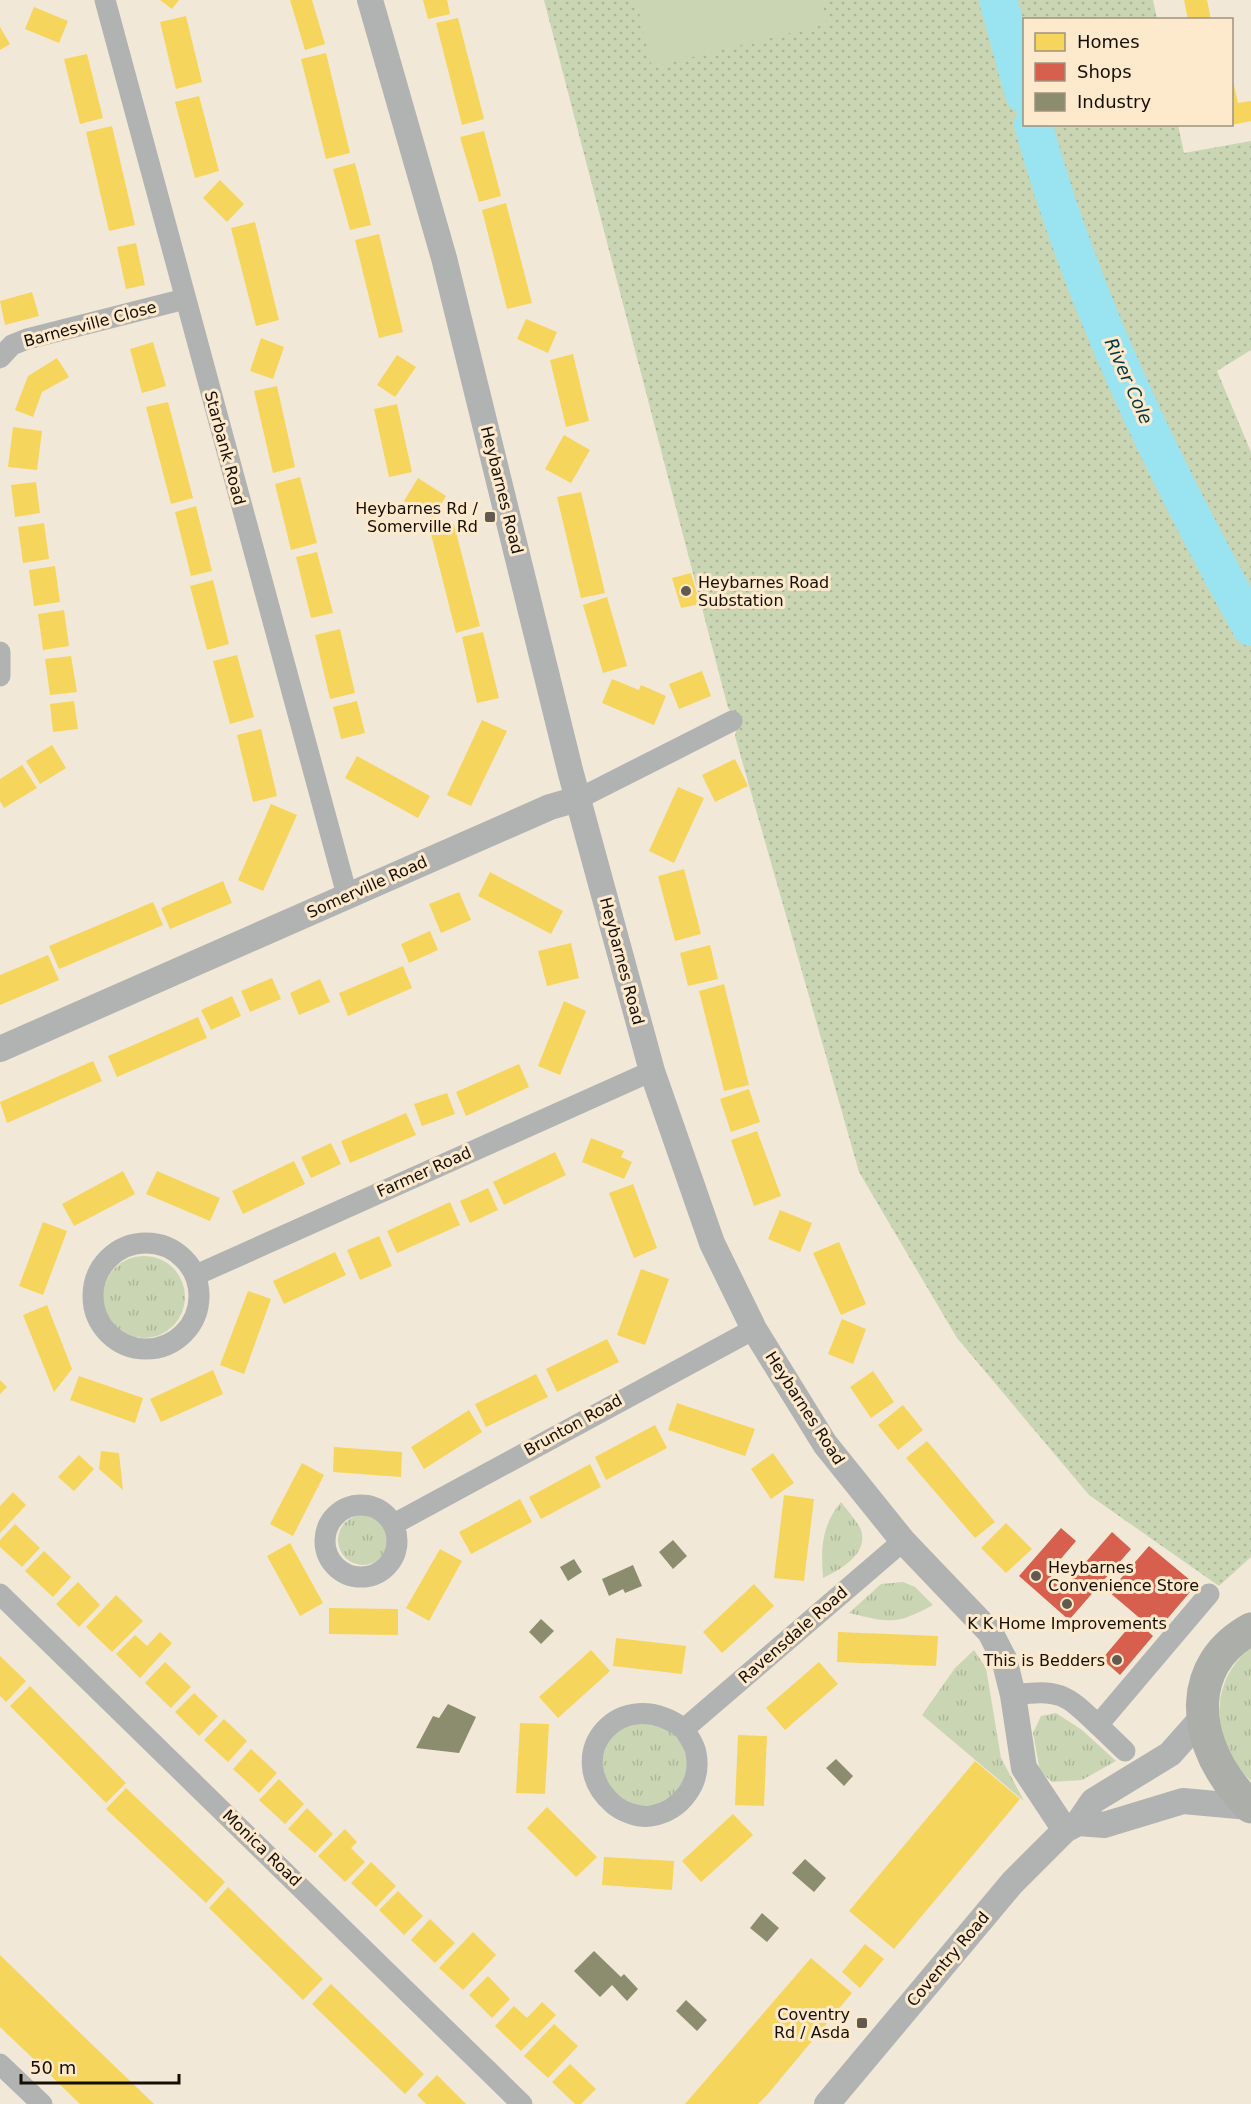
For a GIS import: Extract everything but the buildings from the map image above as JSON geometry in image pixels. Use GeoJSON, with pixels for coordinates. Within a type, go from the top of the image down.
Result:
{"type":"FeatureCollection","features":[{"type":"Feature","properties":{"kind":"highway"},"geometry":{"type":"LineString","coordinates":[[1250,1807],[1220,1771],[1206,1740],[1202,1718],[1208,1676],[1218,1657],[1234,1639],[1251,1629]]}},
{"type":"Feature","properties":{"kind":"street","name":"Starbank Road"},"geometry":{"type":"LineString","coordinates":[[105,0],[347,895]]}},
{"type":"Feature","properties":{"kind":"street","name":"Heybarnes Road"},"geometry":{"type":"LineString","coordinates":[[370,0],[444,258],[578,799],[652,1071],[712,1243],[754,1329],[825,1444],[903,1541],[990,1632],[1004,1659],[1013,1695],[1024,1768],[1071,1827]]}},
{"type":"Feature","properties":{"kind":"street","name":"Barnesville Close"},"geometry":{"type":"LineString","coordinates":[[0,358],[12,345],[27,339],[185,299]]}},
{"type":"Feature","properties":{"kind":"street"},"geometry":{"type":"LineString","coordinates":[[0,652],[0,676]]}},
{"type":"Feature","properties":{"kind":"street","name":"Somerville Road"},"geometry":{"type":"LineString","coordinates":[[0,1049],[550,807],[578,799],[732,720]]}},
{"type":"Feature","properties":{"kind":"street","name":"Farmer Road"},"geometry":{"type":"LineString","coordinates":[[196,1275],[652,1071]]}},
{"type":"Feature","properties":{"kind":"street"},"geometry":{"type":"LineString","coordinates":[[141,1242],[164,1245],[183,1256],[196,1275],[200,1296],[195,1318],[182,1336],[162,1347],[140,1349],[118,1342],[102,1327],[93,1306],[93,1284],[103,1263],[120,1248],[141,1242]]}},
{"type":"Feature","properties":{"kind":"street","name":"Brunton Road"},"geometry":{"type":"LineString","coordinates":[[394,1524],[754,1329]]}},
{"type":"Feature","properties":{"kind":"street","name":"Ravensdale Road"},"geometry":{"type":"LineString","coordinates":[[684,1729],[903,1541]]}},
{"type":"Feature","properties":{"kind":"street","name":"Monica Road"},"geometry":{"type":"LineString","coordinates":[[0,1594],[522,2104]]}},
{"type":"Feature","properties":{"kind":"street"},"geometry":{"type":"LineString","coordinates":[[1098,1725],[1209,1594]]}},
{"type":"Feature","properties":{"kind":"street"},"geometry":{"type":"LineString","coordinates":[[1013,1695],[1050,1691],[1070,1699],[1125,1751]]}},
{"type":"Feature","properties":{"kind":"street"},"geometry":{"type":"LineString","coordinates":[[641,1711],[668,1716],[684,1729],[696,1752],[696,1775],[683,1800],[663,1813],[648,1816],[621,1811],[602,1794],[595,1780],[593,1753],[600,1737],[611,1723],[626,1715],[641,1711]]}},
{"type":"Feature","properties":{"kind":"street","name":"Coventry Road"},"geometry":{"type":"LineString","coordinates":[[827,2104],[1012,1883],[1071,1827],[1093,1801],[1170,1754],[1202,1718]]}},
{"type":"Feature","properties":{"kind":"street"},"geometry":{"type":"LineString","coordinates":[[1071,1827],[1104,1825],[1183,1801],[1250,1807]]}},
{"type":"Feature","properties":{"kind":"street"},"geometry":{"type":"LineString","coordinates":[[0,2064],[42,2104]]}},
{"type":"Feature","properties":{"kind":"green space"},"geometry":{"type":"Polygon","coordinates":[[[544,0],[1153,0],[1157,18],[1023,18],[1023,126],[1178,126],[1184,153],[1251,141],[1251,350],[1217,371],[1251,452],[1251,1557],[1219,1586],[1089,1495],[957,1338],[859,1172],[735,736],[738,720],[728,708],[544,0]]]}},
{"type":"Feature","properties":{"kind":"green space"},"geometry":{"type":"Polygon","coordinates":[[[636,0],[822,0],[827,24],[652,67],[636,0]]]}},
{"type":"Feature","properties":{"kind":"green space"},"geometry":{"type":"Polygon","coordinates":[[[144,1256],[160,1260],[173,1268],[181,1281],[185,1297],[181,1313],[173,1326],[160,1334],[144,1338],[128,1334],[115,1326],[107,1313],[103,1297],[107,1281],[115,1268],[128,1260],[144,1256]]]}},
{"type":"Feature","properties":{"kind":"green space"},"geometry":{"type":"Polygon","coordinates":[[[841,1502],[861,1530],[861,1546],[857,1554],[845,1566],[823,1578],[822,1557],[826,1529],[841,1502]]]}},
{"type":"Feature","properties":{"kind":"green space"},"geometry":{"type":"Polygon","coordinates":[[[363,1515],[372,1517],[383,1526],[388,1540],[386,1549],[377,1560],[363,1565],[354,1563],[343,1554],[338,1540],[340,1531],[349,1520],[363,1515]]]}},
{"type":"Feature","properties":{"kind":"green space"},"geometry":{"type":"Polygon","coordinates":[[[903,1582],[915,1587],[933,1605],[910,1616],[892,1620],[874,1619],[849,1613],[881,1584],[903,1582]]]}},
{"type":"Feature","properties":{"kind":"green space"},"geometry":{"type":"Polygon","coordinates":[[[1251,1648],[1251,1781],[1238,1767],[1228,1750],[1222,1733],[1220,1714],[1221,1696],[1227,1678],[1236,1662],[1251,1648]]]}},
{"type":"Feature","properties":{"kind":"green space"},"geometry":{"type":"Polygon","coordinates":[[[974,1650],[986,1668],[1001,1758],[1024,1801],[922,1715],[955,1668],[974,1650]]]}},
{"type":"Feature","properties":{"kind":"green space"},"geometry":{"type":"Polygon","coordinates":[[[1056,1713],[1082,1730],[1116,1761],[1082,1780],[1052,1782],[1040,1771],[1033,1733],[1041,1716],[1056,1713]]]}},
{"type":"Feature","properties":{"kind":"green space"},"geometry":{"type":"Polygon","coordinates":[[[645,1721],[661,1725],[675,1734],[684,1748],[688,1764],[684,1780],[675,1794],[661,1803],[645,1807],[629,1803],[615,1794],[606,1780],[602,1764],[606,1748],[615,1734],[629,1725],[645,1721]]]}},
{"type":"Feature","properties":{"kind":"waterway","name":"River Cole"},"geometry":{"type":"LineString","coordinates":[[998,0],[1023,90]]}},
{"type":"Feature","properties":{"kind":"waterway","name":"River Cole"},"geometry":{"type":"LineString","coordinates":[[1034,126],[1075,255],[1127,382],[1156,445],[1251,627]]}},
{"type":"Feature","properties":{"kind":"place","name":"Heybarnes Rd / Somerville Rd"},"geometry":{"type":"Point","coordinates":[490,517]}},
{"type":"Feature","properties":{"kind":"place","name":"Heybarnes Road Substation"},"geometry":{"type":"Point","coordinates":[686,591]}},
{"type":"Feature","properties":{"kind":"place","name":"Heybarnes Convenience Store"},"geometry":{"type":"Point","coordinates":[1036,1576]}},
{"type":"Feature","properties":{"kind":"place","name":"K K Home Improvements"},"geometry":{"type":"Point","coordinates":[1067,1604]}},
{"type":"Feature","properties":{"kind":"place","name":"This is Bedders"},"geometry":{"type":"Point","coordinates":[1117,1660]}},
{"type":"Feature","properties":{"kind":"place","name":"Coventry Rd / Asda"},"geometry":{"type":"Point","coordinates":[862,2023]}}]}
